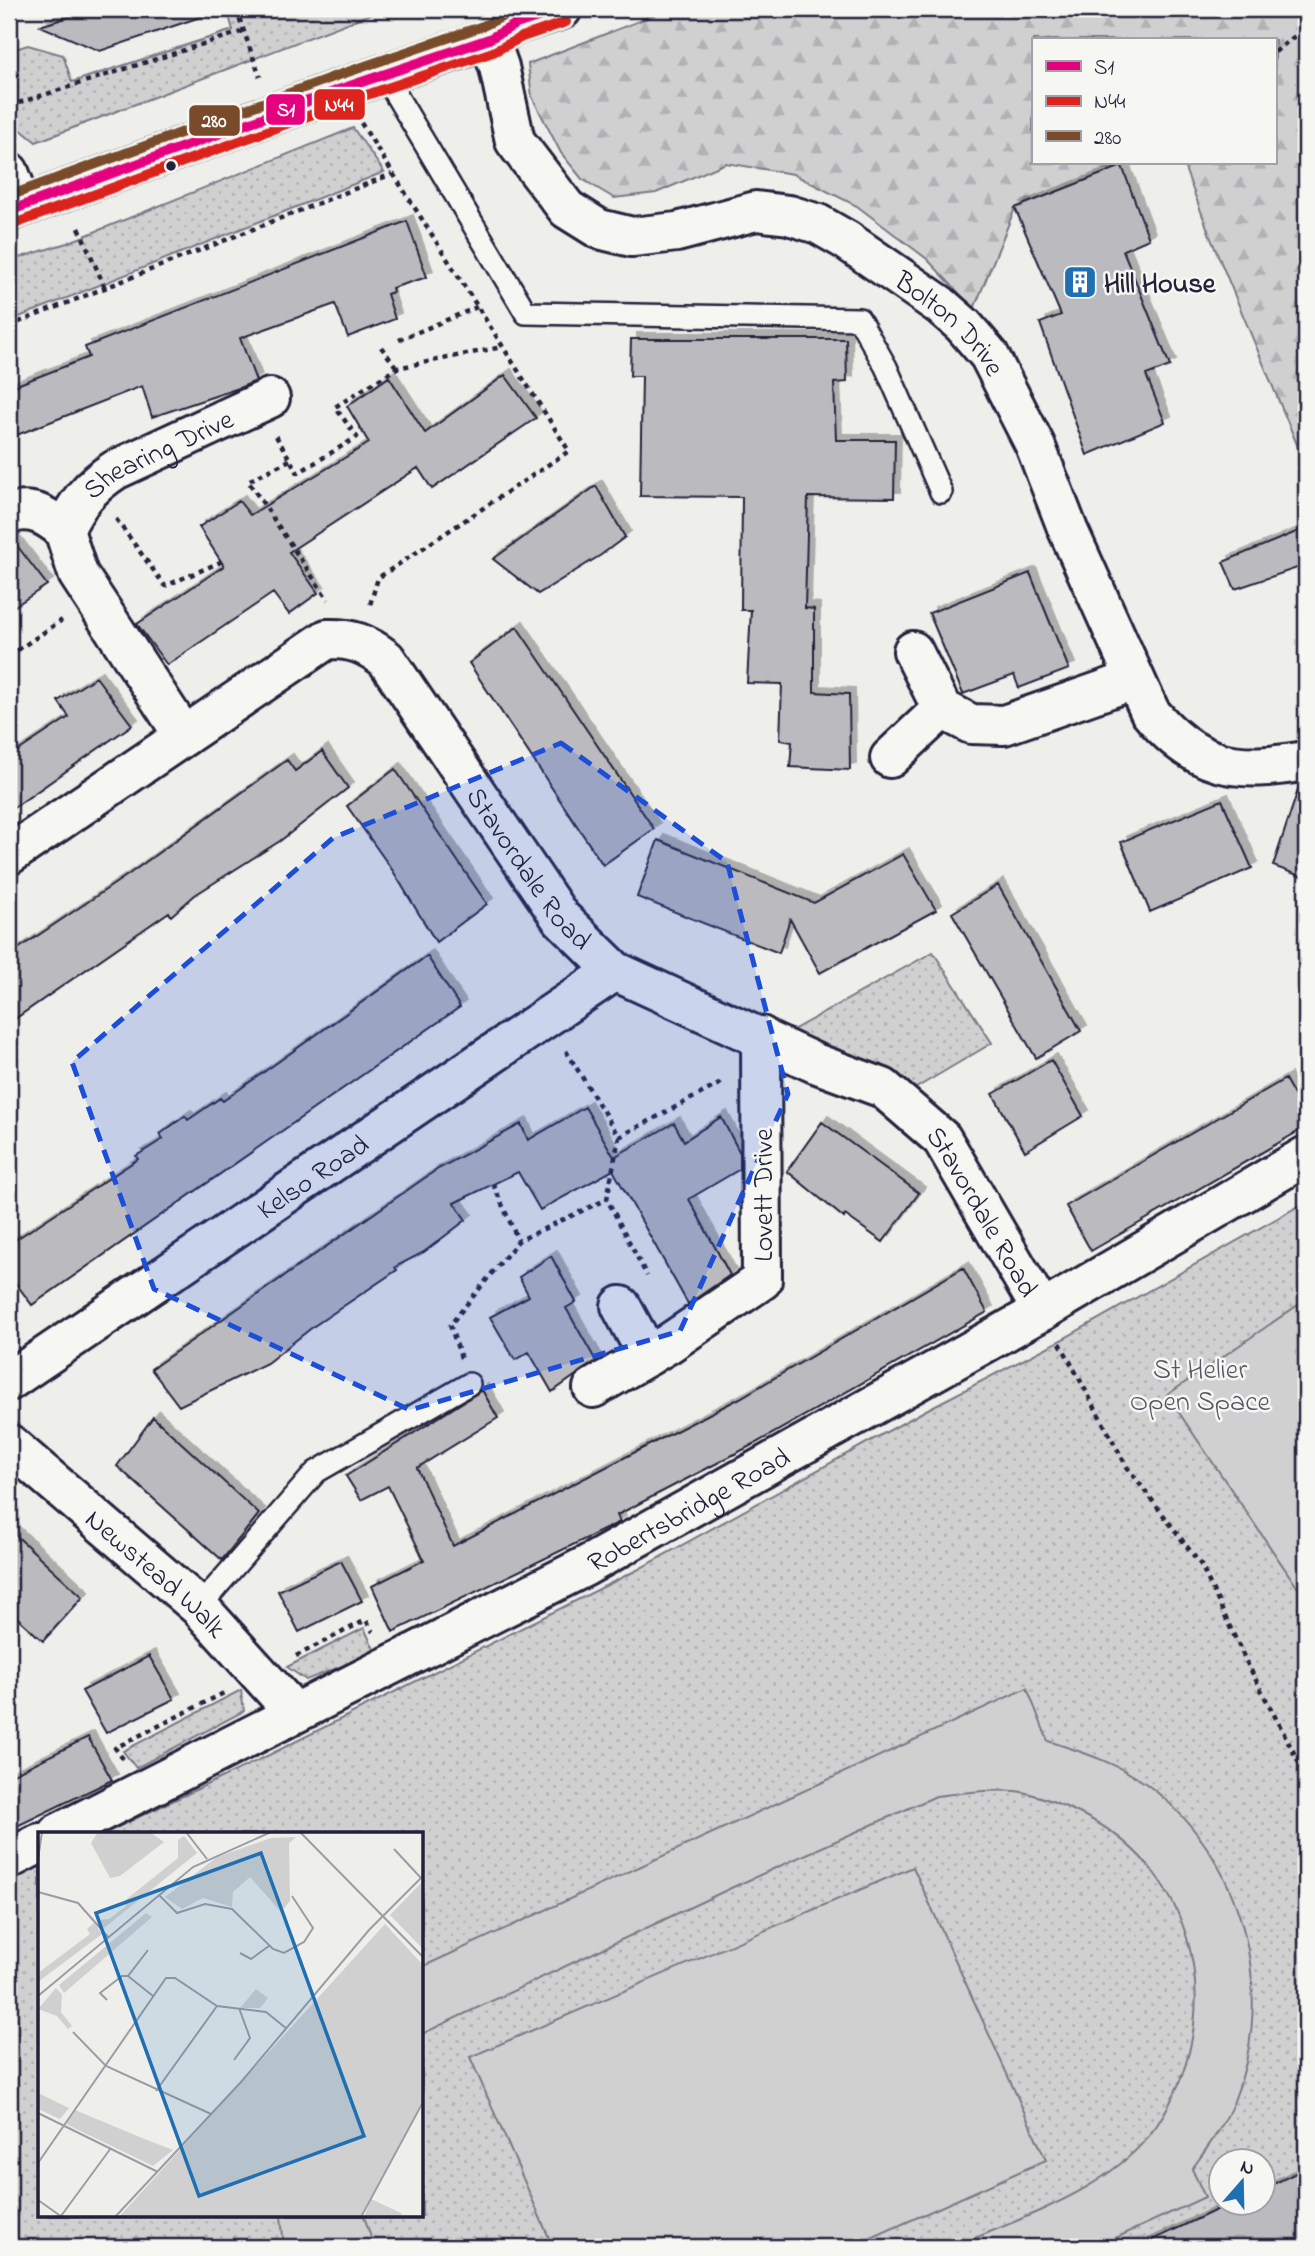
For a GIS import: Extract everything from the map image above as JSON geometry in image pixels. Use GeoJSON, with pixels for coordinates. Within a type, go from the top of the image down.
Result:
{"type":"FeatureCollection","features":[{"type":"Feature","properties":{"kind":"street"},"geometry":{"type":"LineString","coordinates":[[13,196],[64,193],[341,89],[489,39],[516,24],[562,9]]}},
{"type":"Feature","properties":{"kind":"street","name":"Bolton Drive"},"geometry":{"type":"LineString","coordinates":[[489,39],[499,67],[515,141],[567,209],[599,229],[632,237],[677,232],[756,211],[789,215],[818,224],[846,240],[940,305],[963,325],[989,355],[1035,445],[1133,680],[1150,712],[1169,735],[1197,755],[1222,765],[1267,768],[1306,761]]}},
{"type":"Feature","properties":{"kind":"street","name":"Shearing Drive"},"geometry":{"type":"LineString","coordinates":[[64,530],[77,502],[92,485],[114,470],[264,401]]}},
{"type":"Feature","properties":{"kind":"street","name":"Shearing Drive"},"geometry":{"type":"LineString","coordinates":[[9,513],[19,510],[45,515],[64,530],[79,574],[184,736]]}},
{"type":"Feature","properties":{"kind":"street"},"geometry":{"type":"LineString","coordinates":[[9,855],[327,639],[347,640]]}},
{"type":"Feature","properties":{"kind":"street","name":"Stavordale Road"},"geometry":{"type":"LineString","coordinates":[[347,640],[365,643],[386,659],[560,917],[615,971],[761,1049],[815,1063],[883,1088],[942,1139],[1042,1311]]}},
{"type":"Feature","properties":{"kind":"street"},"geometry":{"type":"LineString","coordinates":[[912,651],[942,709],[971,724],[1004,725],[1133,680]]}},
{"type":"Feature","properties":{"kind":"street"},"geometry":{"type":"LineString","coordinates":[[890,758],[942,709]]}},
{"type":"Feature","properties":{"kind":"street","name":"Kelso Road"},"geometry":{"type":"LineString","coordinates":[[9,1381],[615,971]]}},
{"type":"Feature","properties":{"kind":"street","name":"Lovett Drive"},"geometry":{"type":"LineString","coordinates":[[593,1388],[648,1356],[762,1280],[761,1049]]}},
{"type":"Feature","properties":{"kind":"street","name":"Robertsbridge Road"},"geometry":{"type":"LineString","coordinates":[[61,1832],[586,1566],[1042,1311],[1306,1156]]}},
{"type":"Feature","properties":{"kind":"street"},"geometry":{"type":"LineString","coordinates":[[621,1306],[648,1356]]}},
{"type":"Feature","properties":{"kind":"street","name":"Newstead Walk"},"geometry":{"type":"LineString","coordinates":[[9,1444],[199,1607],[294,1712]]}},
{"type":"Feature","properties":{"kind":"street"},"geometry":{"type":"LineString","coordinates":[[9,1859],[38,1844]]}},
{"type":"Feature","properties":{"kind":"lane"},"geometry":{"type":"LineString","coordinates":[[384,75],[526,313],[859,319],[886,366],[941,492]]}},
{"type":"Feature","properties":{"kind":"lane"},"geometry":{"type":"LineString","coordinates":[[199,1607],[316,1472],[470,1384]]}},
{"type":"Feature","properties":{"kind":"path"},"geometry":{"type":"LineString","coordinates":[[236,9],[274,115]]}},
{"type":"Feature","properties":{"kind":"path"},"geometry":{"type":"LineString","coordinates":[[1276,51],[1306,27]]}},
{"type":"Feature","properties":{"kind":"path"},"geometry":{"type":"LineString","coordinates":[[9,106],[244,31]]}},
{"type":"Feature","properties":{"kind":"path"},"geometry":{"type":"LineString","coordinates":[[341,89],[392,174],[569,451],[378,578],[347,640]]}},
{"type":"Feature","properties":{"kind":"path"},"geometry":{"type":"LineString","coordinates":[[9,326],[392,174]]}},
{"type":"Feature","properties":{"kind":"path"},"geometry":{"type":"LineString","coordinates":[[64,193],[105,288]]}},
{"type":"Feature","properties":{"kind":"path"},"geometry":{"type":"LineString","coordinates":[[399,340],[477,307]]}},
{"type":"Feature","properties":{"kind":"path"},"geometry":{"type":"LineString","coordinates":[[264,401],[298,473],[357,437],[335,407],[397,368],[502,347]]}},
{"type":"Feature","properties":{"kind":"path"},"geometry":{"type":"LineString","coordinates":[[382,348],[397,368]]}},
{"type":"Feature","properties":{"kind":"path"},"geometry":{"type":"LineString","coordinates":[[290,460],[248,481],[327,594],[347,640]]}},
{"type":"Feature","properties":{"kind":"path"},"geometry":{"type":"LineString","coordinates":[[92,485],[165,586],[223,561]]}},
{"type":"Feature","properties":{"kind":"path"},"geometry":{"type":"LineString","coordinates":[[9,656],[94,598]]}},
{"type":"Feature","properties":{"kind":"path"},"geometry":{"type":"LineString","coordinates":[[546,1018],[619,1138],[607,1199],[650,1282],[621,1306]]}},
{"type":"Feature","properties":{"kind":"path"},"geometry":{"type":"LineString","coordinates":[[619,1138],[761,1049]]}},
{"type":"Feature","properties":{"kind":"path"},"geometry":{"type":"LineString","coordinates":[[493,1184],[518,1241]]}},
{"type":"Feature","properties":{"kind":"path"},"geometry":{"type":"LineString","coordinates":[[470,1384],[450,1325],[518,1241],[607,1199]]}},
{"type":"Feature","properties":{"kind":"path"},"geometry":{"type":"LineString","coordinates":[[1042,1311],[1127,1467],[1202,1565],[1245,1660],[1306,1776]]}},
{"type":"Feature","properties":{"kind":"highlighted area"},"geometry":{"type":"Polygon","coordinates":[[[561,743],[727,862],[788,1094],[680,1331],[410,1410],[154,1289],[72,1062],[333,838],[561,743]]]}},
{"type":"Feature","properties":{"kind":"green space"},"geometry":{"type":"Polygon","coordinates":[[[227,9],[384,9],[36,142],[15,125],[9,110],[9,51],[28,45],[63,55],[72,82],[233,30],[227,9]]]}},
{"type":"Feature","properties":{"kind":"green space"},"geometry":{"type":"Polygon","coordinates":[[[670,9],[1306,9],[1306,466],[1212,241],[1183,164],[1276,164],[1276,38],[1032,38],[1032,164],[1127,164],[1015,208],[974,309],[927,259],[857,206],[793,174],[726,163],[656,193],[614,198],[582,179],[561,153],[532,97],[528,64],[670,9]]]}},
{"type":"Feature","properties":{"kind":"green space"},"geometry":{"type":"Polygon","coordinates":[[[353,128],[384,172],[9,321],[9,261],[67,243],[353,128]]]}},
{"type":"Feature","properties":{"kind":"green space"},"geometry":{"type":"Polygon","coordinates":[[[933,952],[992,1043],[911,1091],[773,1041],[933,952]]]}},
{"type":"Feature","properties":{"kind":"green space","name":"St Helier Open Space"},"geometry":{"type":"Polygon","coordinates":[[[1306,1202],[1306,2247],[9,2247],[9,1879],[38,1865],[38,2218],[424,2218],[424,1832],[107,1832],[267,1756],[637,1570],[928,1409],[1063,1339],[1306,1202]]]}},
{"type":"Feature","properties":{"kind":"green space","name":"St Helier Open Space"},"geometry":{"type":"Polygon","coordinates":[[[1298,1305],[1306,1317],[1306,1600],[1167,1395],[1298,1305]]]}},
{"type":"Feature","properties":{"kind":"green space"},"geometry":{"type":"Polygon","coordinates":[[[364,1628],[376,1653],[306,1680],[287,1667],[364,1628]]]}},
{"type":"Feature","properties":{"kind":"green space"},"geometry":{"type":"Polygon","coordinates":[[[1027,1688],[1048,1741],[1122,1769],[1145,1783],[1179,1812],[1206,1847],[1228,1886],[1243,1927],[1251,1970],[1252,2014],[1247,2058],[1230,2110],[1192,2169],[1205,2197],[1096,2247],[955,2247],[1065,2199],[1092,2184],[1138,2148],[1157,2125],[1179,2084],[1192,2040],[1196,1996],[1191,1953],[1177,1912],[1155,1874],[1124,1842],[1085,1816],[1051,1800],[1015,1791],[936,1796],[731,1888],[424,2033],[424,1966],[1027,1688]]]}},
{"type":"Feature","properties":{"kind":"green space"},"geometry":{"type":"Polygon","coordinates":[[[241,1690],[244,1711],[136,1768],[123,1751],[241,1690]]]}},
{"type":"Feature","properties":{"kind":"green space"},"geometry":{"type":"Polygon","coordinates":[[[913,1867],[1046,2160],[851,2247],[553,2247],[470,2057],[913,1867]]]}},
{"type":"Feature","properties":{"kind":"green space"},"geometry":{"type":"Polygon","coordinates":[[[281,2218],[365,2218],[374,2247],[284,2247],[281,2218]]]}},
{"type":"Feature","properties":{"kind":"building"},"geometry":{"type":"Polygon","coordinates":[[[95,9],[208,9],[209,14],[100,51],[40,26],[95,9]]]}},
{"type":"Feature","properties":{"kind":"building","name":"Hill House"},"geometry":{"type":"Polygon","coordinates":[[[1122,166],[1149,239],[1123,250],[1170,366],[1146,375],[1165,422],[1087,455],[1040,323],[1061,315],[1015,208],[1122,166]]]}},
{"type":"Feature","properties":{"kind":"building"},"geometry":{"type":"Polygon","coordinates":[[[407,221],[427,277],[392,288],[393,292],[387,294],[395,319],[348,337],[335,304],[240,338],[256,381],[239,388],[152,417],[142,386],[9,438],[9,388],[89,357],[85,347],[407,221]]]}},
{"type":"Feature","properties":{"kind":"building"},"geometry":{"type":"Polygon","coordinates":[[[631,339],[846,339],[847,382],[834,383],[836,440],[895,440],[894,498],[808,497],[805,608],[814,609],[814,692],[849,694],[850,770],[790,767],[792,742],[780,740],[782,684],[747,683],[751,610],[741,610],[742,497],[640,496],[642,376],[630,376],[631,339]]]}},
{"type":"Feature","properties":{"kind":"building"},"geometry":{"type":"Polygon","coordinates":[[[505,375],[536,418],[432,489],[418,468],[289,552],[318,593],[289,614],[273,593],[167,665],[137,624],[224,566],[199,527],[239,501],[250,515],[369,443],[347,406],[389,377],[425,433],[505,375]]]}},
{"type":"Feature","properties":{"kind":"building"},"geometry":{"type":"Polygon","coordinates":[[[596,486],[625,537],[601,555],[538,594],[493,559],[596,486]]]}},
{"type":"Feature","properties":{"kind":"building"},"geometry":{"type":"Polygon","coordinates":[[[1306,528],[1306,565],[1235,589],[1223,562],[1306,528]]]}},
{"type":"Feature","properties":{"kind":"building"},"geometry":{"type":"Polygon","coordinates":[[[9,535],[47,585],[9,610],[9,535]]]}},
{"type":"Feature","properties":{"kind":"building"},"geometry":{"type":"Polygon","coordinates":[[[1030,573],[1069,669],[1019,688],[1014,675],[963,694],[929,613],[1030,573]]]}},
{"type":"Feature","properties":{"kind":"building"},"geometry":{"type":"Polygon","coordinates":[[[517,627],[654,829],[603,865],[469,663],[517,627]]]}},
{"type":"Feature","properties":{"kind":"building"},"geometry":{"type":"Polygon","coordinates":[[[96,677],[132,725],[9,811],[9,757],[69,717],[58,701],[96,677]]]}},
{"type":"Feature","properties":{"kind":"building"},"geometry":{"type":"Polygon","coordinates":[[[322,751],[348,788],[280,841],[195,895],[171,916],[169,912],[9,1023],[9,955],[129,874],[287,760],[295,771],[322,751]]]}},
{"type":"Feature","properties":{"kind":"building"},"geometry":{"type":"Polygon","coordinates":[[[395,769],[487,904],[436,942],[393,871],[347,806],[395,769]]]}},
{"type":"Feature","properties":{"kind":"building"},"geometry":{"type":"Polygon","coordinates":[[[1300,784],[1306,784],[1306,878],[1273,866],[1300,784]]]}},
{"type":"Feature","properties":{"kind":"building"},"geometry":{"type":"Polygon","coordinates":[[[1222,800],[1252,868],[1150,912],[1121,842],[1222,800]]]}},
{"type":"Feature","properties":{"kind":"building"},"geometry":{"type":"Polygon","coordinates":[[[658,840],[814,903],[903,854],[936,910],[820,973],[790,919],[779,953],[637,897],[658,840]]]}},
{"type":"Feature","properties":{"kind":"building"},"geometry":{"type":"Polygon","coordinates":[[[998,885],[1081,1031],[1036,1058],[952,913],[998,885]]]}},
{"type":"Feature","properties":{"kind":"building"},"geometry":{"type":"Polygon","coordinates":[[[427,956],[460,1007],[32,1305],[9,1274],[9,1244],[138,1159],[136,1156],[163,1139],[160,1134],[185,1116],[188,1120],[220,1098],[223,1101],[427,956]]]}},
{"type":"Feature","properties":{"kind":"building"},"geometry":{"type":"Polygon","coordinates":[[[1051,1060],[1083,1116],[1025,1151],[993,1094],[1051,1060]]]}},
{"type":"Feature","properties":{"kind":"building"},"geometry":{"type":"Polygon","coordinates":[[[1285,1079],[1306,1116],[1306,1127],[1091,1251],[1066,1206],[1285,1079]]]}},
{"type":"Feature","properties":{"kind":"building"},"geometry":{"type":"Polygon","coordinates":[[[585,1107],[614,1157],[674,1123],[684,1141],[721,1117],[740,1153],[740,1169],[689,1199],[730,1275],[688,1304],[613,1170],[540,1210],[518,1172],[454,1203],[466,1220],[424,1252],[395,1267],[397,1270],[314,1326],[267,1363],[179,1406],[151,1369],[436,1170],[521,1124],[528,1140],[585,1107]]]}},
{"type":"Feature","properties":{"kind":"building"},"geometry":{"type":"Polygon","coordinates":[[[822,1122],[919,1193],[883,1242],[845,1215],[844,1218],[787,1171],[822,1122]]]}},
{"type":"Feature","properties":{"kind":"building"},"geometry":{"type":"Polygon","coordinates":[[[551,1256],[576,1302],[566,1308],[596,1361],[552,1392],[529,1352],[515,1360],[490,1317],[529,1296],[519,1277],[551,1256]]]}},
{"type":"Feature","properties":{"kind":"building"},"geometry":{"type":"Polygon","coordinates":[[[963,1268],[987,1312],[756,1443],[617,1515],[620,1522],[393,1632],[372,1586],[424,1560],[388,1486],[361,1500],[346,1476],[482,1390],[498,1418],[417,1468],[453,1546],[740,1398],[963,1268]]]}},
{"type":"Feature","properties":{"kind":"building"},"geometry":{"type":"Polygon","coordinates":[[[153,1417],[259,1514],[222,1560],[117,1466],[153,1417]]]}},
{"type":"Feature","properties":{"kind":"building"},"geometry":{"type":"Polygon","coordinates":[[[9,1529],[83,1597],[43,1641],[9,1610],[9,1529]]]}},
{"type":"Feature","properties":{"kind":"building"},"geometry":{"type":"Polygon","coordinates":[[[341,1561],[362,1601],[299,1632],[278,1591],[341,1561]]]}},
{"type":"Feature","properties":{"kind":"building"},"geometry":{"type":"Polygon","coordinates":[[[149,1656],[174,1699],[106,1733],[82,1691],[149,1656]]]}},
{"type":"Feature","properties":{"kind":"building"},"geometry":{"type":"Polygon","coordinates":[[[88,1737],[112,1780],[9,1830],[9,1776],[88,1737]]]}},
{"type":"Feature","properties":{"kind":"building"},"geometry":{"type":"Polygon","coordinates":[[[1306,2168],[1306,2247],[1138,2247],[1206,2215],[1206,2218],[1276,2218],[1276,2183],[1306,2168]]]}},
{"type":"Feature","properties":{"kind":"transit line","name":"280"},"geometry":{"type":"LineString","coordinates":[[9,196],[336,76],[483,26],[518,9]]}},
{"type":"Feature","properties":{"kind":"transit line","name":"S1"},"geometry":{"type":"LineString","coordinates":[[9,211],[341,89],[489,39],[516,24],[562,9]]}},
{"type":"Feature","properties":{"kind":"transit line","name":"N44"},"geometry":{"type":"LineString","coordinates":[[14,224],[346,102],[493,52],[522,37],[566,22]]}},
{"type":"Feature","properties":{"kind":"place","name":"Hill House"},"geometry":{"type":"Point","coordinates":[1080,282]}}]}
